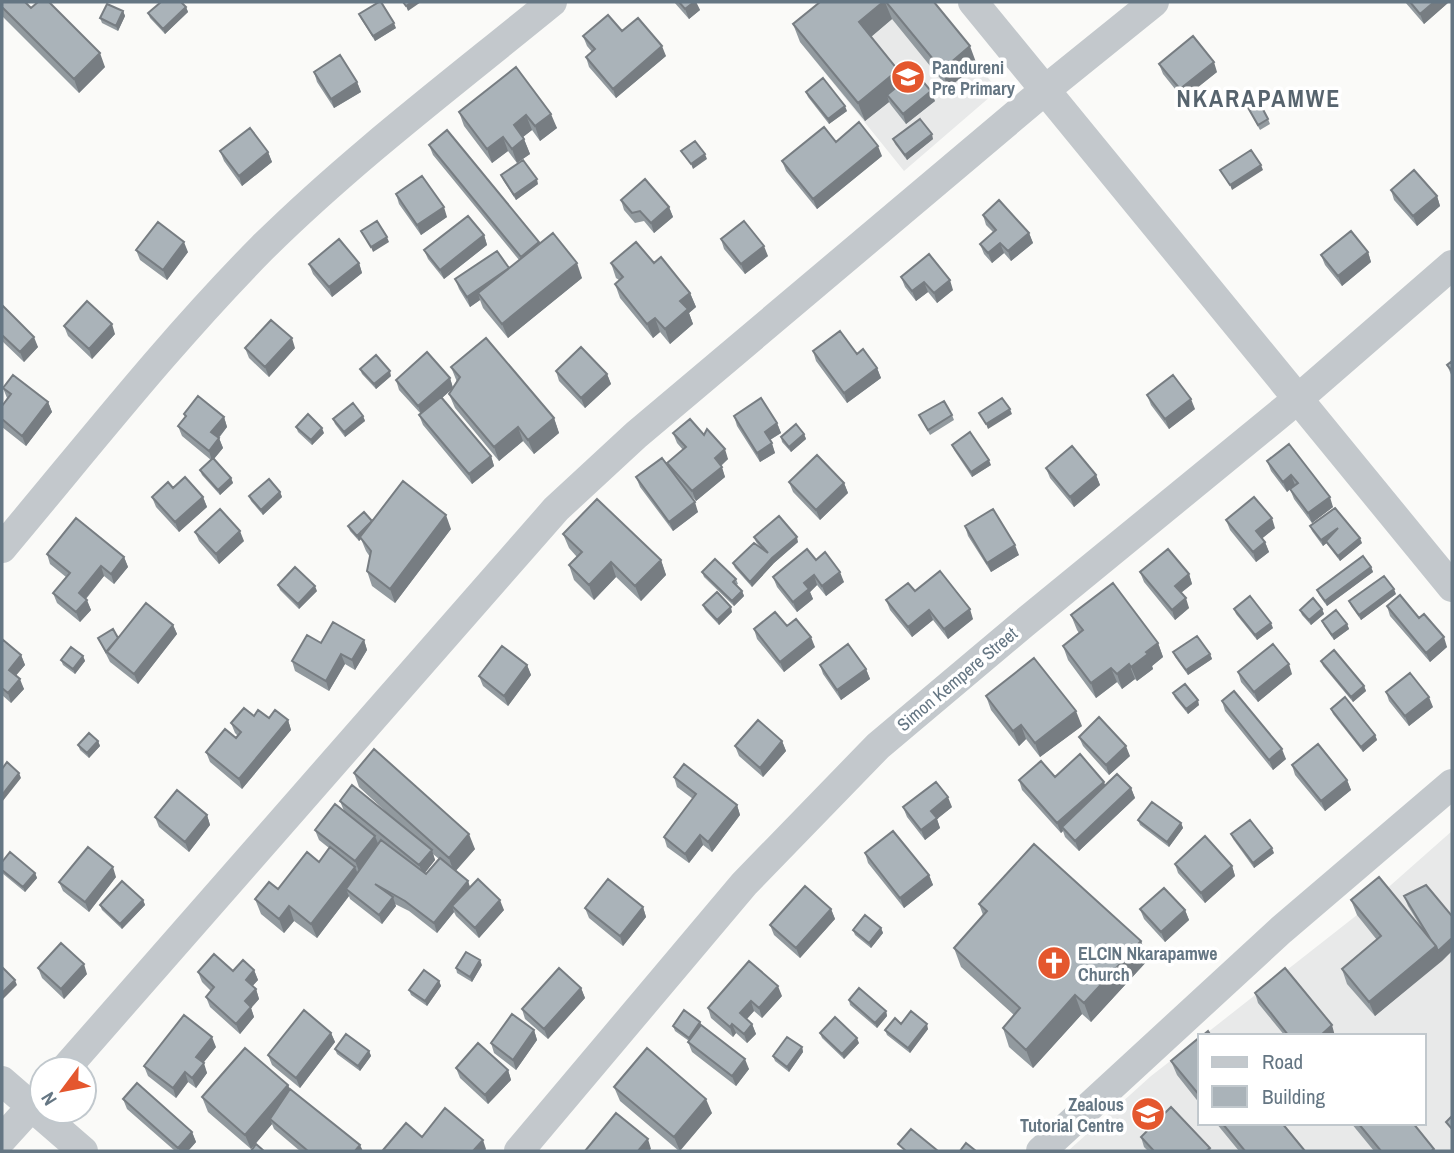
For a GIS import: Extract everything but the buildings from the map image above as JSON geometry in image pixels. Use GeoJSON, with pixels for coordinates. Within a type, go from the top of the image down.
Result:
{"type":"FeatureCollection","features":[{"type":"Feature","properties":{"kind":"street"},"geometry":{"type":"LineString","coordinates":[[2,548],[178,339],[262,248],[355,161],[552,2]]}},
{"type":"Feature","properties":{"kind":"street"},"geometry":{"type":"LineString","coordinates":[[973,2],[1452,587]]}},
{"type":"Feature","properties":{"kind":"street"},"geometry":{"type":"LineString","coordinates":[[77,1055],[556,509],[636,435],[1045,90],[1154,2]]}},
{"type":"Feature","properties":{"kind":"street","name":"Simon Kempere Street"},"geometry":{"type":"LineString","coordinates":[[519,1151],[744,884],[878,746],[1033,615],[1299,398],[1452,265]]}},
{"type":"Feature","properties":{"kind":"street"},"geometry":{"type":"LineString","coordinates":[[1041,1151],[1281,930],[1452,784]]}},
{"type":"Feature","properties":{"kind":"street"},"geometry":{"type":"LineString","coordinates":[[2,1081],[28,1096]]}},
{"type":"Feature","properties":{"kind":"street"},"geometry":{"type":"LineString","coordinates":[[2,1139],[28,1111]]}},
{"type":"Feature","properties":{"kind":"street"},"geometry":{"type":"LineString","coordinates":[[59,1125],[83,1151]]}},
{"type":"Feature","properties":{"kind":"shaded area","name":"Pandureni Pre Primary"},"geometry":{"type":"Polygon","coordinates":[[[926,2],[998,90],[904,171],[800,42],[926,2]]]}},
{"type":"Feature","properties":{"kind":"shaded area"},"geometry":{"type":"Polygon","coordinates":[[[1452,831],[1452,1151],[1068,1151],[1151,1076],[1198,1040],[1198,1125],[1426,1125],[1426,1034],[1206,1034],[1357,915],[1452,831]]]}},
{"type":"Feature","properties":{"kind":"place","name":"Pandureni Pre Primary"},"geometry":{"type":"Point","coordinates":[908,77]}},
{"type":"Feature","properties":{"kind":"place","name":"ELCIN Nkarapamwe Church"},"geometry":{"type":"Point","coordinates":[1054,963]}},
{"type":"Feature","properties":{"kind":"place","name":"Zealous Tutorial Centre"},"geometry":{"type":"Point","coordinates":[1148,1114]}},
{"type":"Feature","properties":{"kind":"district","name":"NKARAPAMWE"},"geometry":{"type":"Point","coordinates":[1259,98]}}]}
